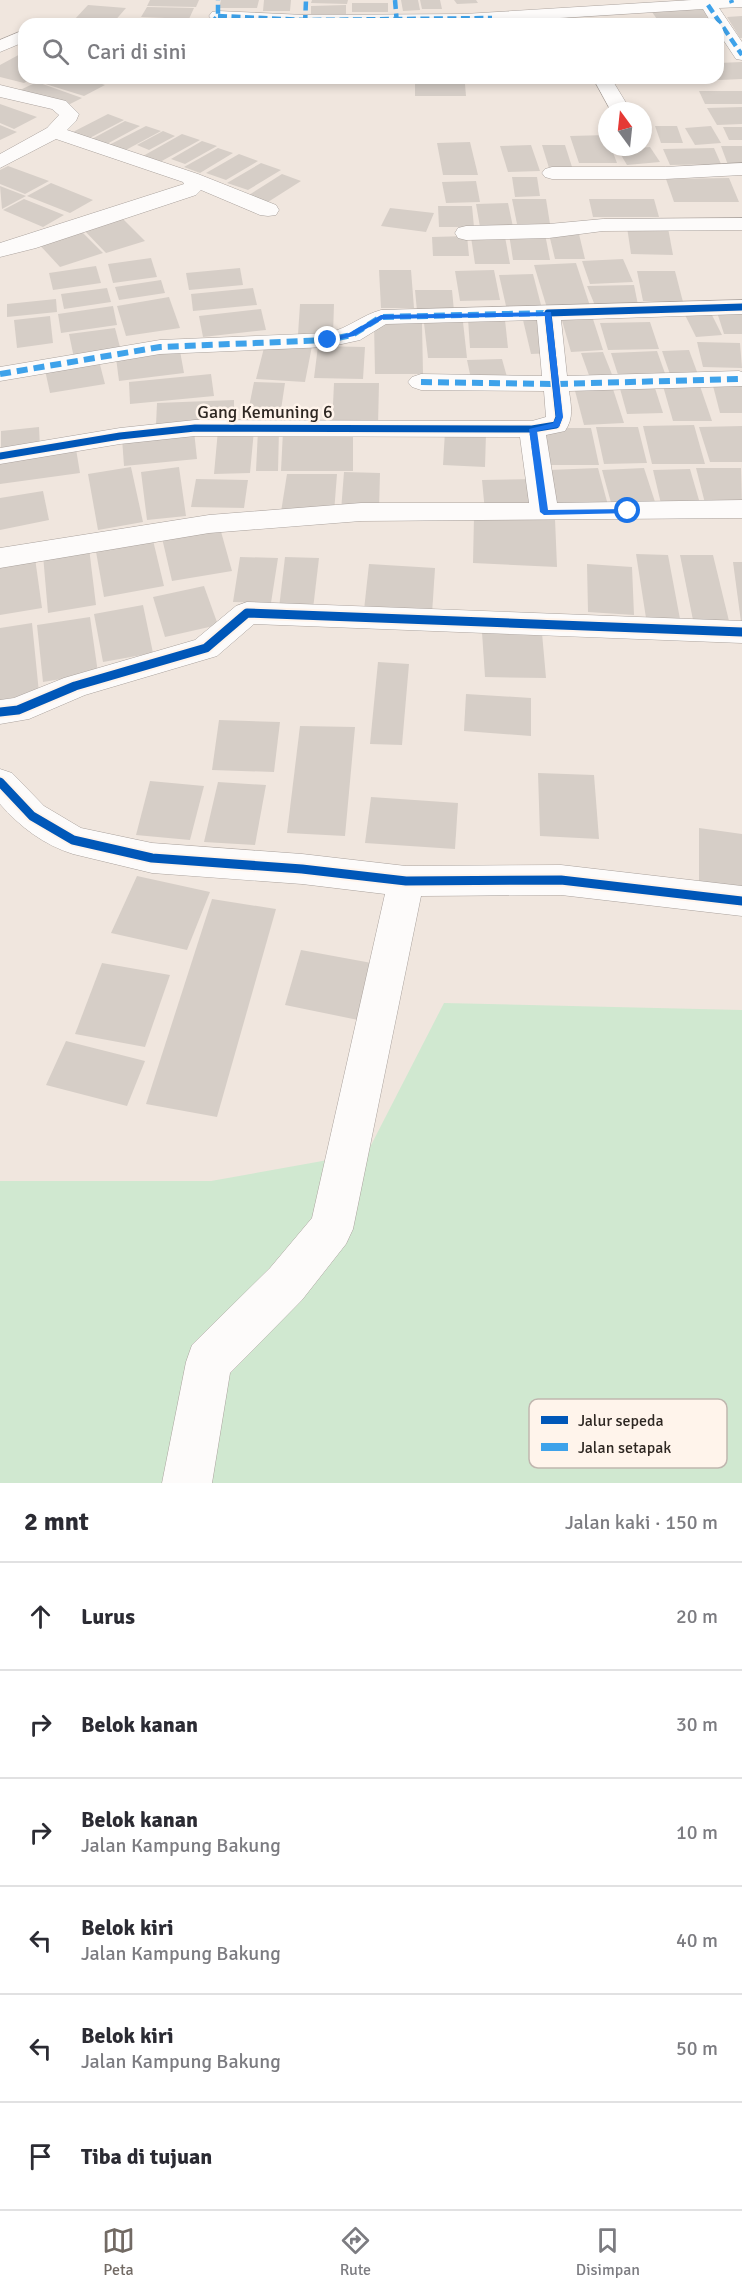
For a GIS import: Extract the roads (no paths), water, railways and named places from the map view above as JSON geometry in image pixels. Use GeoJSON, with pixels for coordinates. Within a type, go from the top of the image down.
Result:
{"type":"FeatureCollection","features":[{"type":"Feature","properties":{"kind":"street"},"geometry":{"type":"LineString","coordinates":[[305,18],[306,0]]}},
{"type":"Feature","properties":{"kind":"street"},"geometry":{"type":"LineString","coordinates":[[395,0],[397,18]]}},
{"type":"Feature","properties":{"kind":"street"},"geometry":{"type":"LineString","coordinates":[[572,18],[611,6],[708,6],[735,2]]}},
{"type":"Feature","properties":{"kind":"street"},"geometry":{"type":"LineString","coordinates":[[708,6],[716,18]]}},
{"type":"Feature","properties":{"kind":"street"},"geometry":{"type":"LineString","coordinates":[[216,13],[265,18]]}},
{"type":"Feature","properties":{"kind":"street"},"geometry":{"type":"LineString","coordinates":[[724,29],[742,55]]}},
{"type":"Feature","properties":{"kind":"street"},"geometry":{"type":"LineString","coordinates":[[0,47],[18,38]]}},
{"type":"Feature","properties":{"kind":"street"},"geometry":{"type":"LineString","coordinates":[[605,84],[616,102]]}},
{"type":"Feature","properties":{"kind":"street"},"geometry":{"type":"LineString","coordinates":[[0,91],[64,107],[69,117],[54,132],[0,162]]}},
{"type":"Feature","properties":{"kind":"street"},"geometry":{"type":"LineString","coordinates":[[54,132],[191,185],[268,210]]}},
{"type":"Feature","properties":{"kind":"street"},"geometry":{"type":"LineString","coordinates":[[552,173],[742,170]]}},
{"type":"Feature","properties":{"kind":"street"},"geometry":{"type":"LineString","coordinates":[[0,250],[28,243],[191,185]]}},
{"type":"Feature","properties":{"kind":"street"},"geometry":{"type":"LineString","coordinates":[[466,233],[549,231],[603,225],[742,224]]}},
{"type":"Feature","properties":{"kind":"street"},"geometry":{"type":"LineString","coordinates":[[0,374],[160,347],[328,340],[352,334],[381,317],[742,307]]}},
{"type":"Feature","properties":{"kind":"street"},"geometry":{"type":"LineString","coordinates":[[548,313],[557,384]]}},
{"type":"Feature","properties":{"kind":"street"},"geometry":{"type":"LineString","coordinates":[[421,382],[557,384],[739,379]]}},
{"type":"Feature","properties":{"kind":"street","name":"Gang Kemuning 6"},"geometry":{"type":"LineString","coordinates":[[0,456],[120,436],[195,428],[532,429],[556,425],[559,421],[557,384]]}},
{"type":"Feature","properties":{"kind":"street"},"geometry":{"type":"LineString","coordinates":[[532,429],[544,512]]}},
{"type":"Feature","properties":{"kind":"street"},"geometry":{"type":"LineString","coordinates":[[0,558],[221,523],[361,512],[544,512],[742,508]]}},
{"type":"Feature","properties":{"kind":"street"},"geometry":{"type":"LineString","coordinates":[[0,712],[18,710],[75,686],[206,648],[247,613],[742,632]]}},
{"type":"Feature","properties":{"kind":"street"},"geometry":{"type":"LineString","coordinates":[[0,782],[32,816],[73,840],[152,858],[302,869],[406,881],[561,880],[742,901]]}},
{"type":"Feature","properties":{"kind":"street"},"geometry":{"type":"LineString","coordinates":[[187,1483],[208,1362],[286,1284],[331,1229],[406,881]]}}]}
